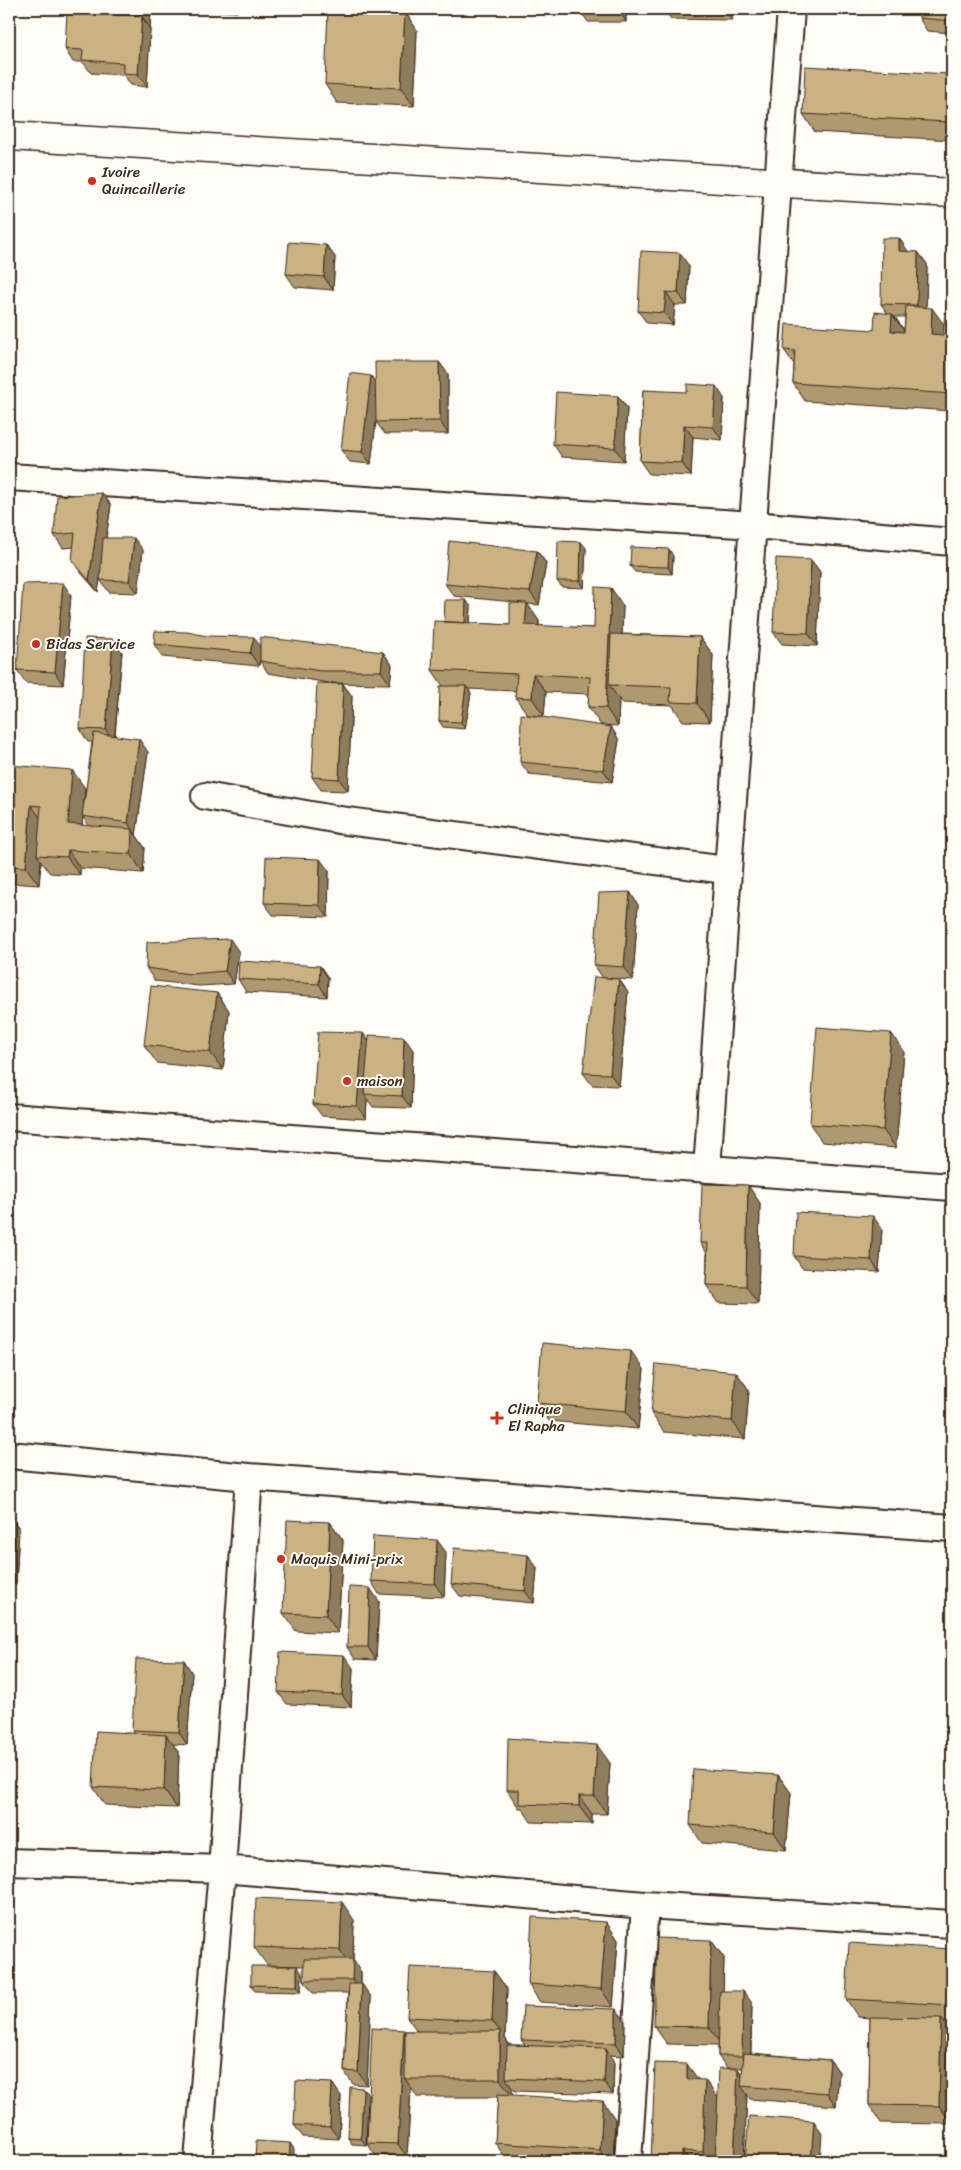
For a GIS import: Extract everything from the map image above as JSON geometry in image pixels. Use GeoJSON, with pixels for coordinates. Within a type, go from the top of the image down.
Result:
{"type":"FeatureCollection","features":[{"type":"Feature","properties":{"kind":"street"},"geometry":{"type":"LineString","coordinates":[[707,1169],[726,870],[754,526],[791,9]]}},
{"type":"Feature","properties":{"kind":"street"},"geometry":{"type":"LineString","coordinates":[[9,136],[952,193]]}},
{"type":"Feature","properties":{"kind":"street"},"geometry":{"type":"LineString","coordinates":[[9,477],[754,526],[952,542]]}},
{"type":"Feature","properties":{"kind":"street"},"geometry":{"type":"LineString","coordinates":[[205,796],[339,820],[726,870]]}},
{"type":"Feature","properties":{"kind":"street"},"geometry":{"type":"LineString","coordinates":[[9,1117],[952,1187]]}},
{"type":"Feature","properties":{"kind":"street"},"geometry":{"type":"LineString","coordinates":[[9,1455],[249,1477],[952,1528]]}},
{"type":"Feature","properties":{"kind":"street"},"geometry":{"type":"LineString","coordinates":[[198,2161],[222,1869],[249,1477]]}},
{"type":"Feature","properties":{"kind":"street"},"geometry":{"type":"LineString","coordinates":[[9,1862],[222,1869],[645,1905],[952,1924]]}},
{"type":"Feature","properties":{"kind":"street"},"geometry":{"type":"LineString","coordinates":[[628,2161],[645,1905]]}},
{"type":"Feature","properties":{"kind":"building"},"geometry":{"type":"Polygon","coordinates":[[[118,9],[138,9],[138,11],[118,9]]]}},
{"type":"Feature","properties":{"kind":"building"},"geometry":{"type":"Polygon","coordinates":[[[328,9],[405,12],[401,88],[325,84],[328,9]]]}},
{"type":"Feature","properties":{"kind":"building"},"geometry":{"type":"Polygon","coordinates":[[[920,9],[952,9],[952,21],[919,18],[920,9]]]}},
{"type":"Feature","properties":{"kind":"building"},"geometry":{"type":"Polygon","coordinates":[[[67,12],[142,16],[138,74],[123,73],[123,63],[82,60],[83,50],[65,49],[67,12]]]}},
{"type":"Feature","properties":{"kind":"building"},"geometry":{"type":"Polygon","coordinates":[[[805,66],[949,74],[947,122],[803,114],[805,66]]]}},
{"type":"Feature","properties":{"kind":"building"},"geometry":{"type":"Polygon","coordinates":[[[882,238],[899,238],[899,251],[918,252],[917,305],[881,304],[882,238]]]}},
{"type":"Feature","properties":{"kind":"building"},"geometry":{"type":"Polygon","coordinates":[[[289,242],[326,245],[324,277],[286,274],[289,242]]]}},
{"type":"Feature","properties":{"kind":"building"},"geometry":{"type":"Polygon","coordinates":[[[641,251],[680,253],[678,293],[666,292],[664,313],[638,311],[641,251]]]}},
{"type":"Feature","properties":{"kind":"building"},"geometry":{"type":"Polygon","coordinates":[[[906,306],[932,308],[931,334],[943,335],[945,312],[952,312],[952,394],[793,383],[795,351],[784,350],[786,324],[874,330],[875,312],[892,314],[891,331],[904,332],[906,306]]]}},
{"type":"Feature","properties":{"kind":"building"},"geometry":{"type":"Polygon","coordinates":[[[375,362],[439,362],[440,421],[376,422],[375,362]]]}},
{"type":"Feature","properties":{"kind":"building"},"geometry":{"type":"Polygon","coordinates":[[[350,373],[371,376],[362,452],[341,450],[350,373]]]}},
{"type":"Feature","properties":{"kind":"building"},"geometry":{"type":"Polygon","coordinates":[[[687,384],[716,386],[713,427],[684,425],[682,463],[640,461],[643,390],[687,392],[687,384]]]}},
{"type":"Feature","properties":{"kind":"building"},"geometry":{"type":"Polygon","coordinates":[[[556,392],[618,396],[615,448],[553,444],[556,392]]]}},
{"type":"Feature","properties":{"kind":"building"},"geometry":{"type":"Polygon","coordinates":[[[102,493],[89,580],[72,560],[75,533],[54,535],[57,496],[102,493]]]}},
{"type":"Feature","properties":{"kind":"building"},"geometry":{"type":"Polygon","coordinates":[[[103,538],[134,538],[129,581],[100,580],[103,538]]]}},
{"type":"Feature","properties":{"kind":"building"},"geometry":{"type":"Polygon","coordinates":[[[449,541],[537,551],[530,592],[445,584],[449,541]]]}},
{"type":"Feature","properties":{"kind":"building"},"geometry":{"type":"Polygon","coordinates":[[[558,541],[581,542],[580,581],[557,581],[558,541]]]}},
{"type":"Feature","properties":{"kind":"building"},"geometry":{"type":"Polygon","coordinates":[[[631,547],[669,549],[668,567],[630,566],[631,547]]]}},
{"type":"Feature","properties":{"kind":"building"},"geometry":{"type":"Polygon","coordinates":[[[776,558],[811,560],[808,633],[773,632],[776,558]]]}},
{"type":"Feature","properties":{"kind":"building"},"geometry":{"type":"Polygon","coordinates":[[[63,583],[55,672],[17,670],[23,584],[63,583]]]}},
{"type":"Feature","properties":{"kind":"building"},"geometry":{"type":"Polygon","coordinates":[[[595,587],[611,588],[606,708],[588,707],[590,677],[533,674],[532,698],[515,697],[517,674],[432,670],[434,621],[510,625],[510,603],[527,603],[525,625],[594,628],[595,587]]]}},
{"type":"Feature","properties":{"kind":"building"},"geometry":{"type":"Polygon","coordinates":[[[445,600],[466,600],[465,623],[444,622],[445,600]]]}},
{"type":"Feature","properties":{"kind":"building"},"geometry":{"type":"Polygon","coordinates":[[[155,631],[187,632],[207,636],[254,637],[250,653],[154,644],[155,631]]]}},
{"type":"Feature","properties":{"kind":"building"},"geometry":{"type":"Polygon","coordinates":[[[611,634],[700,637],[697,703],[670,702],[671,687],[609,685],[611,634]]]}},
{"type":"Feature","properties":{"kind":"building"},"geometry":{"type":"Polygon","coordinates":[[[260,637],[383,652],[381,671],[320,671],[260,661],[260,637]]]}},
{"type":"Feature","properties":{"kind":"building"},"geometry":{"type":"Polygon","coordinates":[[[85,638],[113,639],[106,730],[80,729],[85,638]]]}},
{"type":"Feature","properties":{"kind":"building"},"geometry":{"type":"Polygon","coordinates":[[[317,683],[343,684],[339,779],[312,777],[317,683]]]}},
{"type":"Feature","properties":{"kind":"building"},"geometry":{"type":"Polygon","coordinates":[[[440,686],[466,686],[461,722],[439,721],[440,686]]]}},
{"type":"Feature","properties":{"kind":"building"},"geometry":{"type":"Polygon","coordinates":[[[521,714],[611,727],[603,770],[520,762],[521,714]]]}},
{"type":"Feature","properties":{"kind":"building"},"geometry":{"type":"Polygon","coordinates":[[[94,733],[139,739],[128,823],[82,816],[94,733]]]}},
{"type":"Feature","properties":{"kind":"building"},"geometry":{"type":"Polygon","coordinates":[[[9,765],[72,770],[68,824],[132,829],[131,854],[68,850],[67,857],[37,855],[41,806],[31,805],[26,867],[9,866],[9,765]]]}},
{"type":"Feature","properties":{"kind":"building"},"geometry":{"type":"Polygon","coordinates":[[[266,857],[320,859],[319,905],[264,903],[266,857]]]}},
{"type":"Feature","properties":{"kind":"building"},"geometry":{"type":"Polygon","coordinates":[[[630,892],[624,967],[594,965],[599,893],[630,892]]]}},
{"type":"Feature","properties":{"kind":"building"},"geometry":{"type":"Polygon","coordinates":[[[230,939],[225,971],[190,974],[146,968],[147,942],[230,939]]]}},
{"type":"Feature","properties":{"kind":"building"},"geometry":{"type":"Polygon","coordinates":[[[239,961],[320,966],[319,984],[238,979],[239,961]]]}},
{"type":"Feature","properties":{"kind":"building"},"geometry":{"type":"Polygon","coordinates":[[[594,977],[619,979],[610,1074],[583,1073],[594,977]]]}},
{"type":"Feature","properties":{"kind":"building"},"geometry":{"type":"Polygon","coordinates":[[[151,986],[217,993],[210,1052],[144,1045],[151,986]]]}},
{"type":"Feature","properties":{"kind":"building"},"geometry":{"type":"Polygon","coordinates":[[[817,1027],[891,1033],[883,1130],[810,1124],[817,1027]]]}},
{"type":"Feature","properties":{"kind":"building","name":"maison"},"geometry":{"type":"Polygon","coordinates":[[[318,1032],[363,1033],[357,1106],[313,1104],[318,1032]]]}},
{"type":"Feature","properties":{"kind":"building"},"geometry":{"type":"Polygon","coordinates":[[[369,1035],[404,1037],[402,1096],[364,1094],[369,1035]]]}},
{"type":"Feature","properties":{"kind":"building"},"geometry":{"type":"Polygon","coordinates":[[[702,1184],[748,1185],[746,1286],[706,1285],[708,1243],[700,1243],[702,1184]]]}},
{"type":"Feature","properties":{"kind":"building"},"geometry":{"type":"Polygon","coordinates":[[[796,1212],[873,1216],[871,1260],[794,1256],[796,1212]]]}},
{"type":"Feature","properties":{"kind":"building"},"geometry":{"type":"Polygon","coordinates":[[[542,1343],[631,1351],[626,1411],[537,1403],[542,1343]]]}},
{"type":"Feature","properties":{"kind":"building"},"geometry":{"type":"Polygon","coordinates":[[[656,1364],[736,1372],[732,1421],[651,1413],[656,1364]]]}},
{"type":"Feature","properties":{"kind":"building"},"geometry":{"type":"Polygon","coordinates":[[[287,1520],[330,1522],[326,1615],[283,1613],[287,1520]]]}},
{"type":"Feature","properties":{"kind":"building"},"geometry":{"type":"Polygon","coordinates":[[[373,1536],[437,1540],[435,1584],[371,1581],[373,1536]]]}},
{"type":"Feature","properties":{"kind":"building"},"geometry":{"type":"Polygon","coordinates":[[[454,1548],[528,1555],[525,1591],[451,1584],[454,1548]]]}},
{"type":"Feature","properties":{"kind":"building"},"geometry":{"type":"Polygon","coordinates":[[[349,1587],[370,1588],[368,1647],[347,1647],[349,1587]]]}},
{"type":"Feature","properties":{"kind":"building"},"geometry":{"type":"Polygon","coordinates":[[[280,1652],[344,1655],[342,1695],[278,1692],[280,1652]]]}},
{"type":"Feature","properties":{"kind":"building"},"geometry":{"type":"Polygon","coordinates":[[[136,1659],[184,1660],[179,1732],[132,1730],[136,1659]]]}},
{"type":"Feature","properties":{"kind":"building"},"geometry":{"type":"Polygon","coordinates":[[[96,1731],[166,1735],[164,1790],[93,1787],[96,1731]]]}},
{"type":"Feature","properties":{"kind":"building"},"geometry":{"type":"Polygon","coordinates":[[[508,1738],[597,1745],[594,1796],[579,1796],[579,1806],[519,1804],[519,1790],[507,1790],[508,1738]]]}},
{"type":"Feature","properties":{"kind":"building"},"geometry":{"type":"Polygon","coordinates":[[[693,1769],[778,1775],[774,1832],[690,1825],[693,1769]]]}},
{"type":"Feature","properties":{"kind":"building"},"geometry":{"type":"Polygon","coordinates":[[[256,1898],[342,1902],[340,1950],[254,1947],[256,1898]]]}},
{"type":"Feature","properties":{"kind":"building"},"geometry":{"type":"Polygon","coordinates":[[[532,1917],[606,1922],[601,1989],[528,1984],[532,1917]]]}},
{"type":"Feature","properties":{"kind":"building"},"geometry":{"type":"Polygon","coordinates":[[[657,1938],[711,1940],[709,2027],[654,2026],[657,1938]]]}},
{"type":"Feature","properties":{"kind":"building"},"geometry":{"type":"Polygon","coordinates":[[[849,1943],[952,1949],[952,2005],[846,1999],[849,1943]]]}},
{"type":"Feature","properties":{"kind":"building"},"geometry":{"type":"Polygon","coordinates":[[[304,1959],[353,1959],[352,1980],[304,1980],[304,1959]]]}},
{"type":"Feature","properties":{"kind":"building"},"geometry":{"type":"Polygon","coordinates":[[[251,1966],[297,1966],[297,1986],[251,1985],[251,1966]]]}},
{"type":"Feature","properties":{"kind":"building"},"geometry":{"type":"Polygon","coordinates":[[[410,1967],[494,1971],[492,2021],[407,2017],[410,1967]]]}},
{"type":"Feature","properties":{"kind":"building"},"geometry":{"type":"Polygon","coordinates":[[[349,1984],[362,1984],[358,2072],[344,2071],[349,1984]]]}},
{"type":"Feature","properties":{"kind":"building"},"geometry":{"type":"Polygon","coordinates":[[[720,1991],[743,1991],[742,2056],[718,2056],[720,1991]]]}},
{"type":"Feature","properties":{"kind":"building"},"geometry":{"type":"Polygon","coordinates":[[[523,2006],[616,2009],[616,2043],[521,2040],[523,2006]]]}},
{"type":"Feature","properties":{"kind":"building"},"geometry":{"type":"Polygon","coordinates":[[[870,2017],[941,2018],[939,2106],[869,2105],[870,2017]]]}},
{"type":"Feature","properties":{"kind":"building"},"geometry":{"type":"Polygon","coordinates":[[[372,2028],[404,2030],[398,2144],[367,2143],[372,2028]]]}},
{"type":"Feature","properties":{"kind":"building"},"geometry":{"type":"Polygon","coordinates":[[[405,2031],[500,2031],[500,2079],[405,2079],[405,2031]]]}},
{"type":"Feature","properties":{"kind":"building"},"geometry":{"type":"Polygon","coordinates":[[[507,2045],[606,2048],[604,2082],[506,2078],[507,2045]]]}},
{"type":"Feature","properties":{"kind":"building"},"geometry":{"type":"Polygon","coordinates":[[[744,2053],[830,2060],[827,2093],[741,2086],[744,2053]]]}},
{"type":"Feature","properties":{"kind":"building"},"geometry":{"type":"Polygon","coordinates":[[[655,2063],[687,2064],[687,2079],[705,2080],[703,2152],[682,2151],[682,2161],[651,2161],[655,2063]]]}},
{"type":"Feature","properties":{"kind":"building"},"geometry":{"type":"Polygon","coordinates":[[[719,2068],[738,2069],[734,2161],[715,2161],[719,2068]]]}},
{"type":"Feature","properties":{"kind":"building"},"geometry":{"type":"Polygon","coordinates":[[[296,2081],[332,2083],[330,2127],[294,2125],[296,2081]]]}},
{"type":"Feature","properties":{"kind":"building"},"geometry":{"type":"Polygon","coordinates":[[[350,2087],[363,2088],[361,2139],[348,2138],[350,2087]]]}},
{"type":"Feature","properties":{"kind":"building"},"geometry":{"type":"Polygon","coordinates":[[[498,2094],[603,2101],[600,2150],[495,2143],[498,2094]]]}},
{"type":"Feature","properties":{"kind":"building"},"geometry":{"type":"Polygon","coordinates":[[[749,2116],[814,2121],[811,2161],[745,2161],[749,2116]]]}},
{"type":"Feature","properties":{"kind":"building"},"geometry":{"type":"Polygon","coordinates":[[[256,2141],[290,2143],[289,2161],[255,2161],[256,2141]]]}},
{"type":"Feature","properties":{"kind":"place","name":"Ivoire Quincaillerie"},"geometry":{"type":"Point","coordinates":[92,181]}},
{"type":"Feature","properties":{"kind":"place","name":"Bidas Service"},"geometry":{"type":"Point","coordinates":[36,644]}},
{"type":"Feature","properties":{"kind":"place","name":"maison"},"geometry":{"type":"Point","coordinates":[347,1081]}},
{"type":"Feature","properties":{"kind":"place","name":"Clinique El Rapha"},"geometry":{"type":"Point","coordinates":[497,1418]}},
{"type":"Feature","properties":{"kind":"place","name":"Maquis Mini-prix"},"geometry":{"type":"Point","coordinates":[281,1559]}}]}
